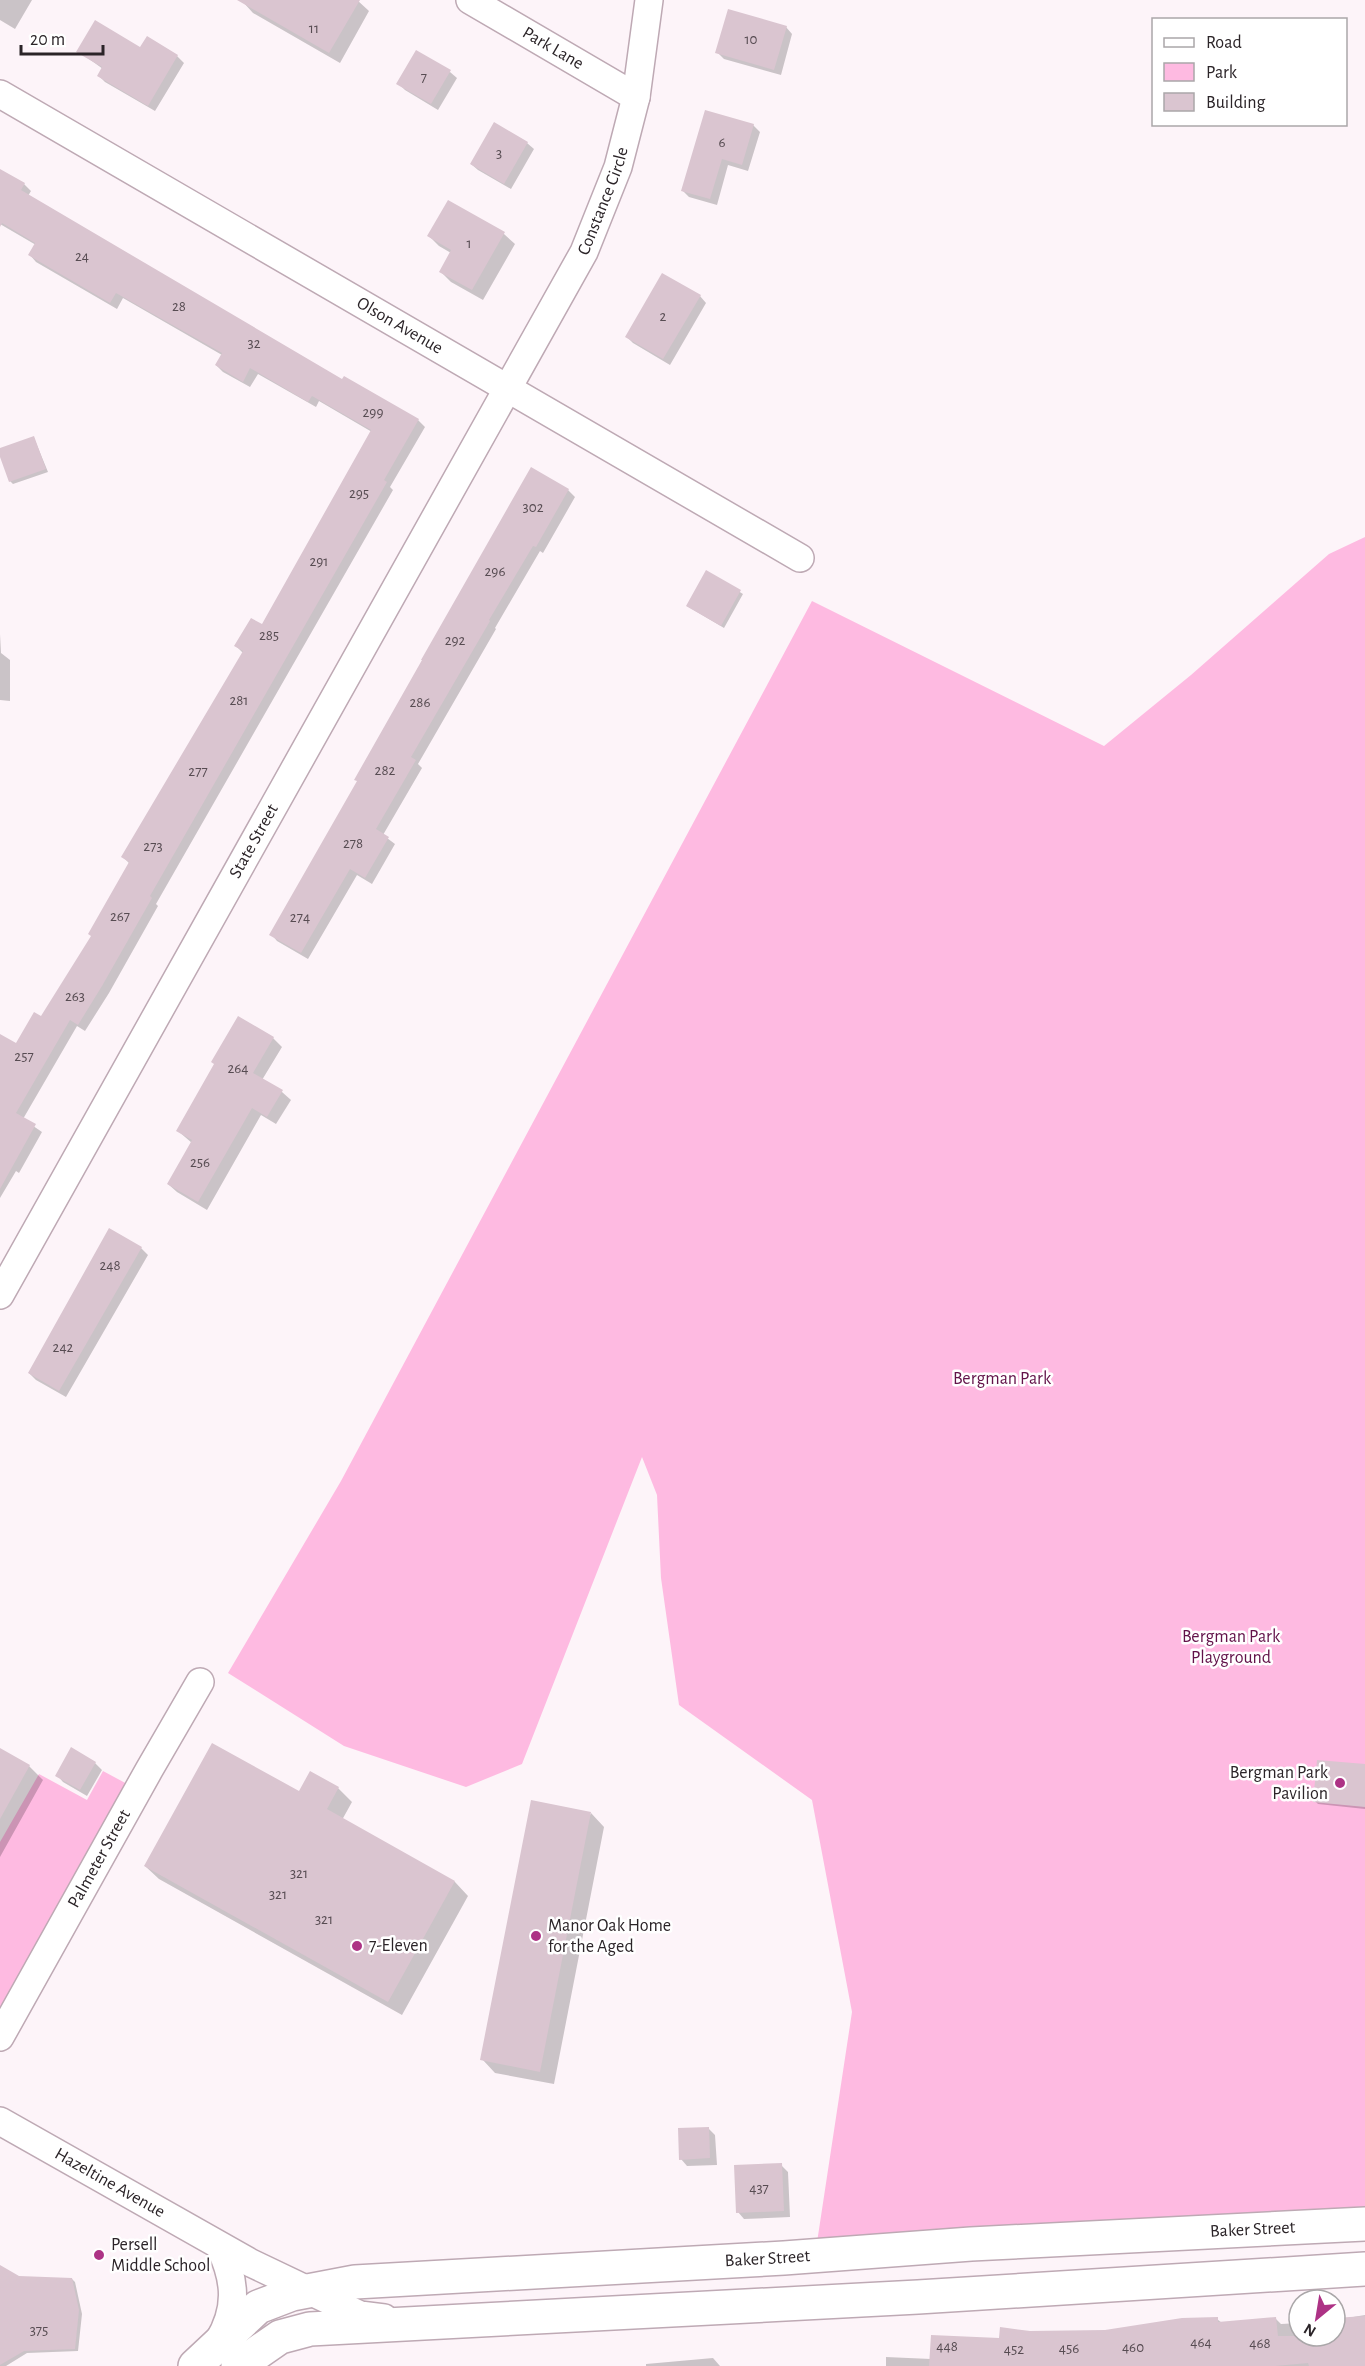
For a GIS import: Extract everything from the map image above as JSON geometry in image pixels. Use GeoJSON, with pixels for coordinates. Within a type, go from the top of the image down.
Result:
{"type":"FeatureCollection","features":[{"type":"Feature","properties":{"kind":"street","name":"Park Lane"},"geometry":{"type":"LineString","coordinates":[[470,0],[636,97]]}},
{"type":"Feature","properties":{"kind":"street","name":"Constance Circle"},"geometry":{"type":"LineString","coordinates":[[507,386],[584,252],[618,167],[636,97],[650,0]]}},
{"type":"Feature","properties":{"kind":"street","name":"Olson Avenue"},"geometry":{"type":"LineString","coordinates":[[0,94],[800,558]]}},
{"type":"Feature","properties":{"kind":"street","name":"State Street"},"geometry":{"type":"LineString","coordinates":[[0,1295],[507,386]]}},
{"type":"Feature","properties":{"kind":"street","name":"Palmeter Street"},"geometry":{"type":"LineString","coordinates":[[0,2037],[200,1682]]}},
{"type":"Feature","properties":{"kind":"street","name":"Hazeltine Avenue"},"geometry":{"type":"LineString","coordinates":[[0,2121],[220,2247],[308,2291],[360,2315],[415,2323]]}},
{"type":"Feature","properties":{"kind":"street","name":"Baker Street"},"geometry":{"type":"LineString","coordinates":[[216,2359],[258,2307],[292,2294],[355,2282],[784,2258],[981,2243],[1365,2224]]}},
{"type":"Feature","properties":{"kind":"street"},"geometry":{"type":"LineString","coordinates":[[216,2359],[231,2312],[232,2293],[232,2276],[220,2247]]}},
{"type":"Feature","properties":{"kind":"street"},"geometry":{"type":"LineString","coordinates":[[216,2359],[310,2329],[918,2297],[1365,2269]]}},
{"type":"Feature","properties":{"kind":"green space","name":"Bergman Park"},"geometry":{"type":"Polygon","coordinates":[[[1365,537],[1365,2216],[816,2249],[852,2012],[812,1800],[679,1705],[661,1578],[657,1495],[642,1457],[522,1764],[466,1787],[344,1746],[228,1673],[341,1481],[812,601],[1104,746],[1191,675],[1329,554],[1365,537]]]}},
{"type":"Feature","properties":{"kind":"green space"},"geometry":{"type":"Polygon","coordinates":[[[103,1771],[129,1785],[0,2015],[0,1842],[39,1774],[87,1800],[103,1771]]]}},
{"type":"Feature","properties":{"kind":"building"},"geometry":{"type":"Polygon","coordinates":[[[237,0],[360,0],[329,53],[237,0]]]}},
{"type":"Feature","properties":{"kind":"building"},"geometry":{"type":"Polygon","coordinates":[[[728,9],[787,26],[774,70],[715,53],[728,9]]]}},
{"type":"Feature","properties":{"kind":"building"},"geometry":{"type":"Polygon","coordinates":[[[95,20],[140,47],[147,36],[178,55],[148,106],[97,76],[102,67],[76,52],[95,20]]]}},
{"type":"Feature","properties":{"kind":"building"},"geometry":{"type":"Polygon","coordinates":[[[416,50],[451,70],[431,104],[396,84],[416,50]]]}},
{"type":"Feature","properties":{"kind":"building"},"geometry":{"type":"Polygon","coordinates":[[[705,110],[754,124],[742,165],[722,159],[710,199],[681,191],[705,110]]]}},
{"type":"Feature","properties":{"kind":"building"},"geometry":{"type":"Polygon","coordinates":[[[494,122],[528,142],[504,184],[470,164],[494,122]]]}},
{"type":"Feature","properties":{"kind":"building"},"geometry":{"type":"Polygon","coordinates":[[[0,169],[25,183],[21,190],[342,379],[344,376],[419,419],[384,480],[387,482],[150,896],[152,898],[102,986],[78,1025],[70,1020],[16,1113],[36,1124],[0,1189],[0,1034],[16,1043],[34,1012],[41,1016],[91,936],[88,934],[129,862],[121,857],[243,651],[234,646],[251,618],[262,624],[371,430],[312,396],[308,402],[250,368],[243,382],[215,365],[222,353],[116,293],[110,303],[28,255],[35,243],[2,223],[0,227],[0,169]]]}},
{"type":"Feature","properties":{"kind":"building"},"geometry":{"type":"Polygon","coordinates":[[[448,200],[505,232],[472,290],[439,272],[451,250],[427,236],[448,200]]]}},
{"type":"Feature","properties":{"kind":"building"},"geometry":{"type":"Polygon","coordinates":[[[662,273],[701,295],[663,359],[625,337],[662,273]]]}},
{"type":"Feature","properties":{"kind":"building"},"geometry":{"type":"Polygon","coordinates":[[[34,436],[46,469],[9,482],[0,457],[0,448],[34,436]]]}},
{"type":"Feature","properties":{"kind":"building"},"geometry":{"type":"Polygon","coordinates":[[[531,467],[569,489],[536,547],[533,546],[489,620],[411,757],[416,760],[376,829],[389,837],[365,878],[350,869],[301,953],[269,935],[531,467]]]}},
{"type":"Feature","properties":{"kind":"building"},"geometry":{"type":"Polygon","coordinates":[[[706,570],[741,590],[721,626],[686,606],[706,570]]]}},
{"type":"Feature","properties":{"kind":"building"},"geometry":{"type":"Polygon","coordinates":[[[238,1016],[274,1037],[253,1073],[283,1090],[267,1117],[252,1108],[198,1202],[167,1184],[192,1140],[176,1131],[214,1064],[211,1062],[238,1016]]]}},
{"type":"Feature","properties":{"kind":"building"},"geometry":{"type":"Polygon","coordinates":[[[109,1228],[142,1247],[59,1391],[28,1373],[109,1228]]]}},
{"type":"Feature","properties":{"kind":"building"},"geometry":{"type":"Polygon","coordinates":[[[212,1743],[299,1791],[310,1771],[339,1787],[327,1809],[455,1881],[388,2002],[144,1866],[212,1743]]]}},
{"type":"Feature","properties":{"kind":"building"},"geometry":{"type":"Polygon","coordinates":[[[71,1747],[96,1762],[80,1790],[55,1776],[71,1747]]]}},
{"type":"Feature","properties":{"kind":"building"},"geometry":{"type":"Polygon","coordinates":[[[0,1748],[30,1765],[0,1819],[0,1748]]]}},
{"type":"Feature","properties":{"kind":"building","name":"Bergman Park Pavilion"},"geometry":{"type":"Polygon","coordinates":[[[1317,1760],[1365,1764],[1365,1807],[1313,1802],[1317,1760]]]}},
{"type":"Feature","properties":{"kind":"building","name":"Manor Oak Home for the Aged"},"geometry":{"type":"Polygon","coordinates":[[[531,1800],[591,1812],[540,2072],[480,2060],[531,1800]]]}},
{"type":"Feature","properties":{"kind":"building"},"geometry":{"type":"Polygon","coordinates":[[[709,2127],[710,2158],[679,2160],[678,2128],[709,2127]]]}},
{"type":"Feature","properties":{"kind":"building"},"geometry":{"type":"Polygon","coordinates":[[[782,2163],[784,2211],[736,2213],[734,2165],[782,2163]]]}},
{"type":"Feature","properties":{"kind":"building"},"geometry":{"type":"Polygon","coordinates":[[[0,2265],[19,2276],[72,2278],[79,2310],[75,2349],[24,2351],[0,2365],[0,2265]]]}},
{"type":"Feature","properties":{"kind":"building"},"geometry":{"type":"Polygon","coordinates":[[[1365,2316],[1365,2366],[1309,2366],[1308,2363],[1275,2366],[929,2366],[931,2335],[999,2338],[1000,2327],[1030,2331],[1105,2330],[1182,2318],[1218,2317],[1218,2322],[1276,2317],[1278,2336],[1287,2336],[1287,2348],[1347,2348],[1347,2317],[1365,2316]]]}},
{"type":"Feature","properties":{"kind":"place","name":"Bergman Park Pavilion"},"geometry":{"type":"Point","coordinates":[1340,1783]}},
{"type":"Feature","properties":{"kind":"place","name":"Manor Oak Home for the Aged"},"geometry":{"type":"Point","coordinates":[536,1936]}},
{"type":"Feature","properties":{"kind":"place","name":"7-Eleven"},"geometry":{"type":"Point","coordinates":[357,1946]}},
{"type":"Feature","properties":{"kind":"place","name":"Persell Middle School"},"geometry":{"type":"Point","coordinates":[99,2255]}},
{"type":"Feature","properties":{"kind":"park label","name":"Bergman Park Playground"},"geometry":{"type":"Point","coordinates":[1231,1647]}}]}
